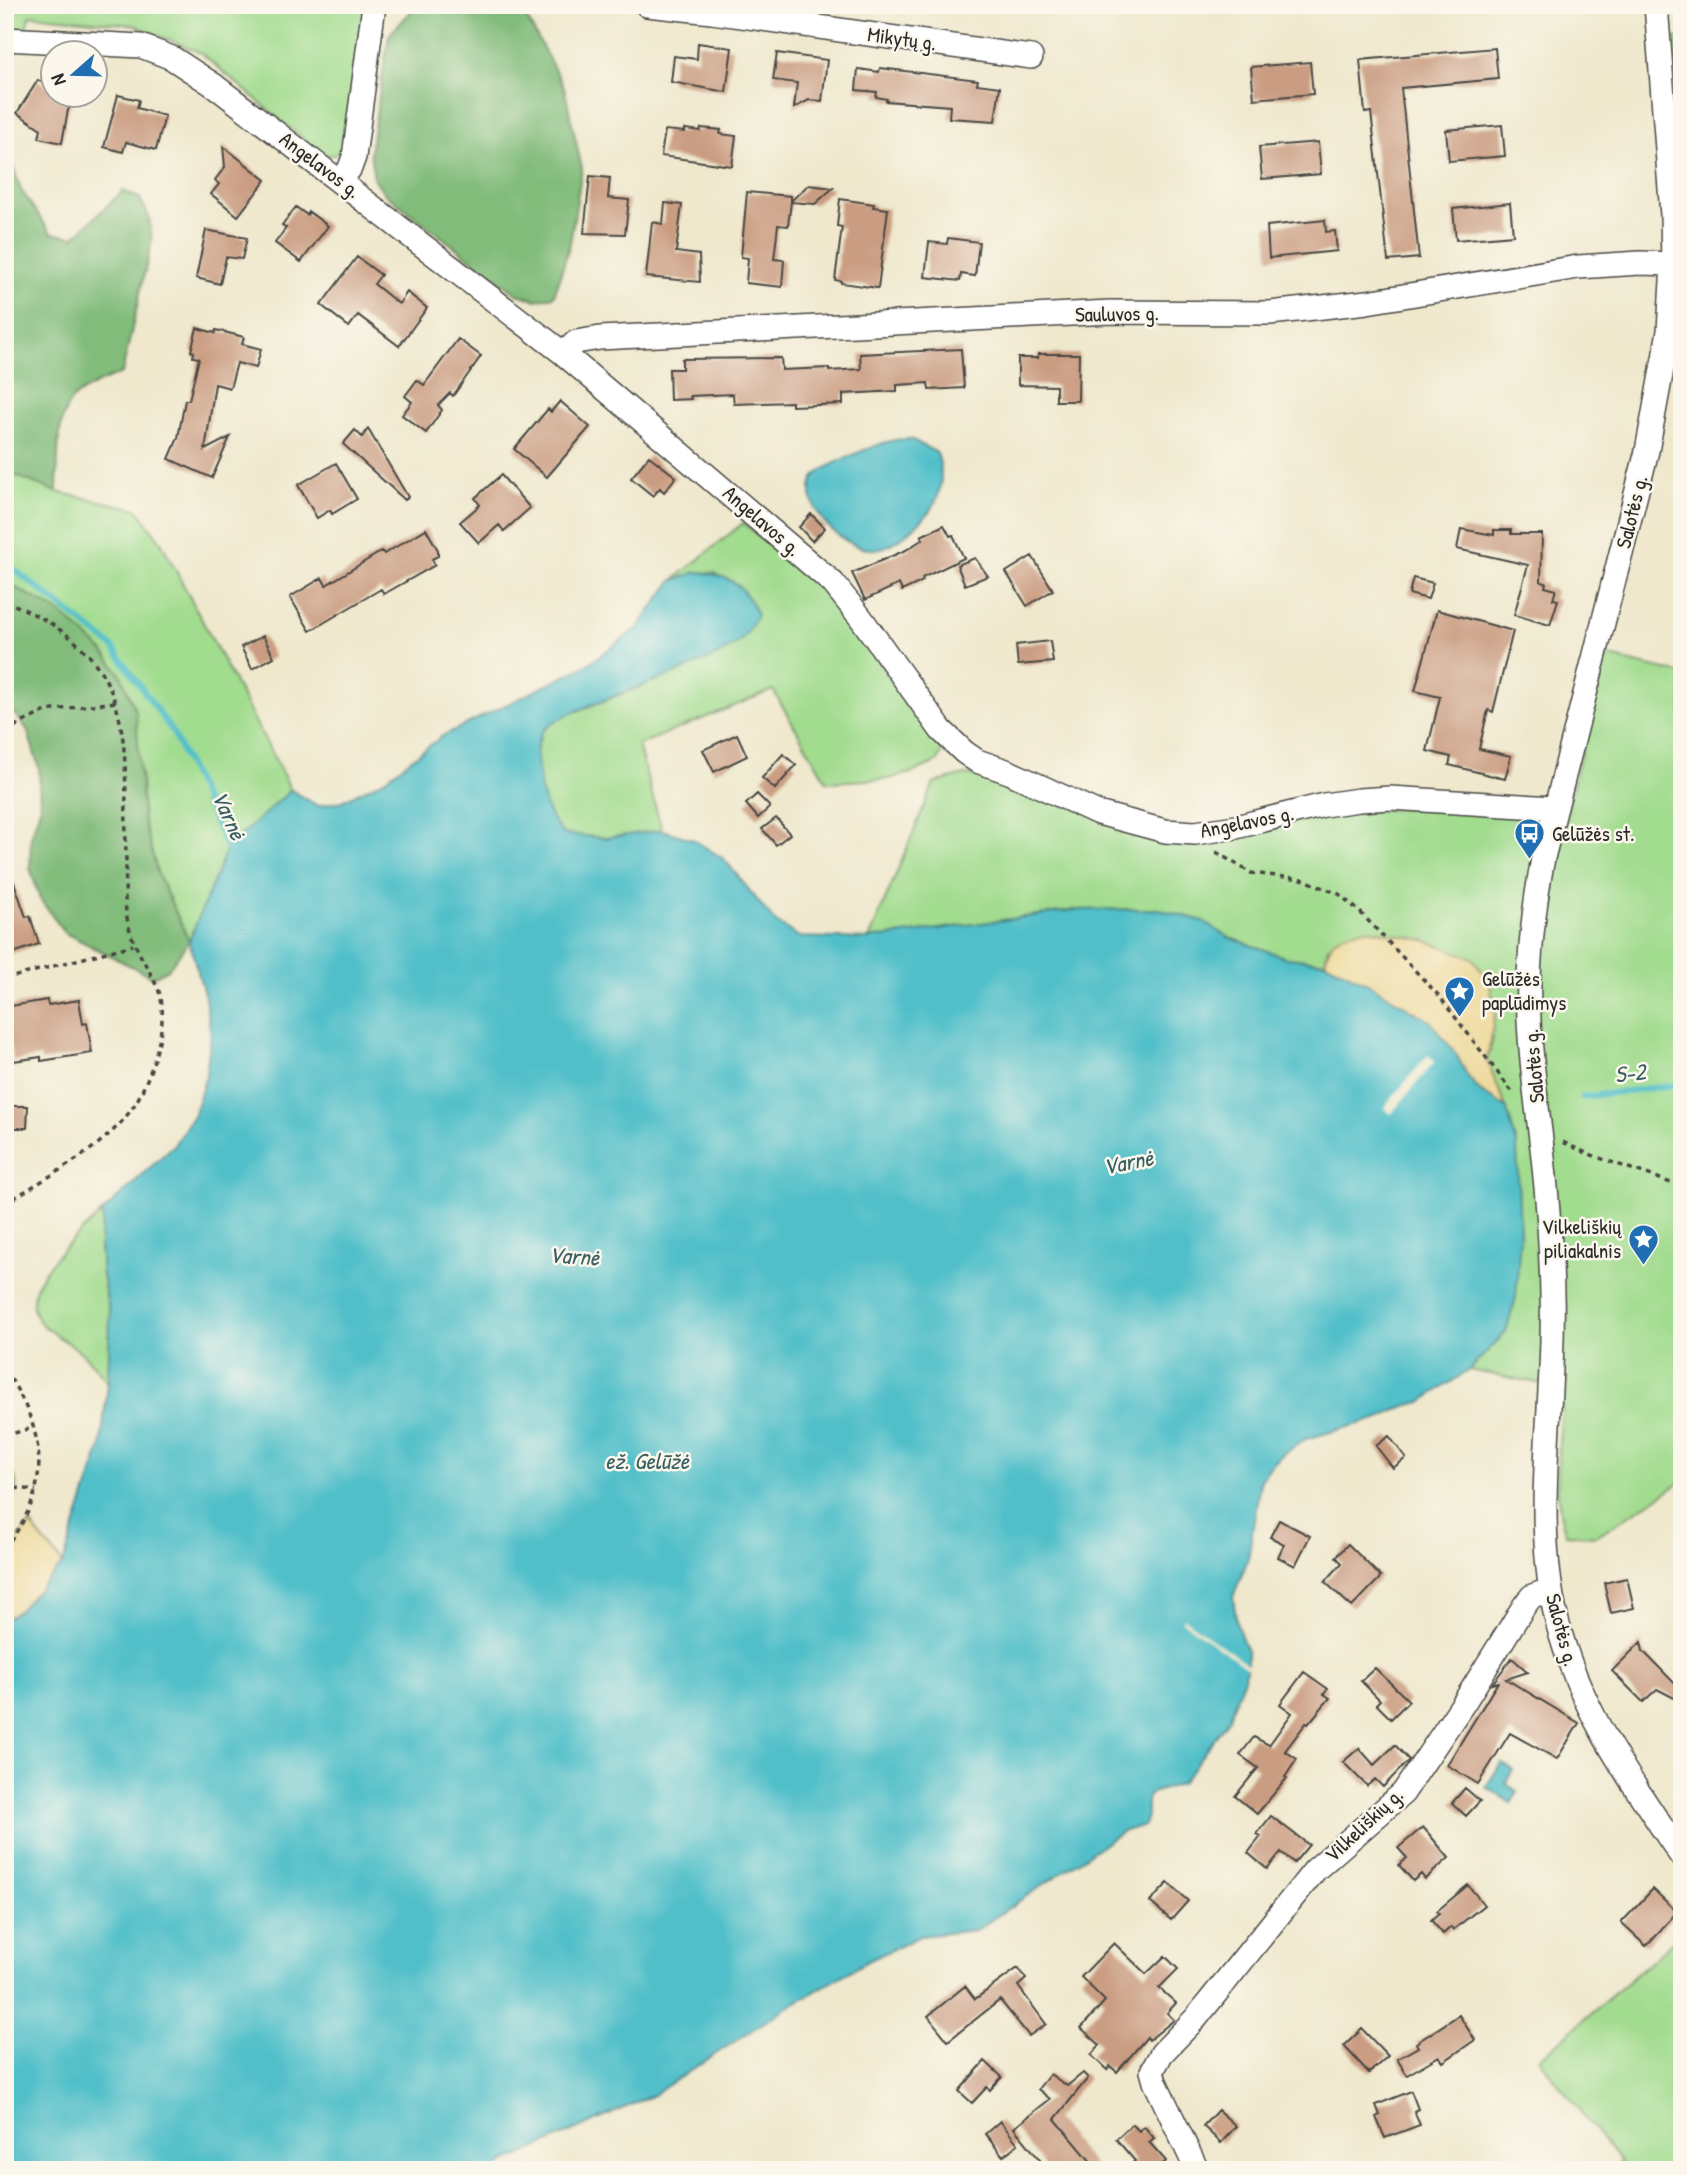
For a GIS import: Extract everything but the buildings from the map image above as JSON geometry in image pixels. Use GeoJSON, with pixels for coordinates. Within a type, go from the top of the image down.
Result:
{"type":"FeatureCollection","features":[{"type":"Feature","properties":{"kind":"street"},"geometry":{"type":"LineString","coordinates":[[341,181],[354,157],[374,5]]}},
{"type":"Feature","properties":{"kind":"street","name":"Mikytų g."},"geometry":{"type":"LineString","coordinates":[[647,5],[1031,57]]}},
{"type":"Feature","properties":{"kind":"street","name":"Salotės g."},"geometry":{"type":"LineString","coordinates":[[1661,6],[1672,215],[1673,264],[1669,331],[1647,451],[1600,643],[1554,808],[1534,907],[1529,965],[1529,1021],[1548,1218],[1552,1296],[1546,1485],[1550,1590],[1569,1662],[1584,1699],[1623,1770],[1682,1857]]}},
{"type":"Feature","properties":{"kind":"street","name":"Angelavos g."},"geometry":{"type":"LineString","coordinates":[[5,38],[141,46],[172,58],[215,86],[564,354],[833,583],[941,730],[977,761],[1009,772],[1098,813],[1165,831],[1195,833],[1245,825],[1324,805],[1369,800],[1464,801],[1554,808]]}},
{"type":"Feature","properties":{"kind":"street","name":"Sauluvos g."},"geometry":{"type":"LineString","coordinates":[[564,354],[576,342],[600,338],[1110,312],[1270,313],[1367,302],[1578,267],[1673,264]]}},
{"type":"Feature","properties":{"kind":"street","name":"Vilkeliškių g."},"geometry":{"type":"LineString","coordinates":[[1197,2170],[1152,2071],[1163,2053],[1196,2018],[1315,1870],[1403,1793],[1524,1606],[1532,1596],[1550,1590]]}},
{"type":"Feature","properties":{"kind":"path"},"geometry":{"type":"LineString","coordinates":[[5,11],[12,5]]}},
{"type":"Feature","properties":{"kind":"path"},"geometry":{"type":"LineString","coordinates":[[5,601],[51,622],[82,645],[103,673],[116,702],[123,736],[125,910],[133,944],[159,991],[162,1016],[159,1043],[142,1092],[121,1124],[81,1157],[5,1204]]}},
{"type":"Feature","properties":{"kind":"path"},"geometry":{"type":"LineString","coordinates":[[5,731],[46,711],[116,702]]}},
{"type":"Feature","properties":{"kind":"path"},"geometry":{"type":"LineString","coordinates":[[1208,848],[1251,873],[1302,879],[1339,894],[1360,912],[1439,996],[1519,1101]]}},
{"type":"Feature","properties":{"kind":"path"},"geometry":{"type":"LineString","coordinates":[[5,979],[133,944]]}},
{"type":"Feature","properties":{"kind":"path"},"geometry":{"type":"LineString","coordinates":[[1539,1129],[1587,1154],[1682,1188]]}},
{"type":"Feature","properties":{"kind":"path"},"geometry":{"type":"LineString","coordinates":[[5,1370],[26,1403],[34,1427],[39,1460],[36,1490],[21,1528],[5,1547]]}},
{"type":"Feature","properties":{"kind":"path"},"geometry":{"type":"LineString","coordinates":[[5,1436],[34,1427]]}},
{"type":"Feature","properties":{"kind":"path"},"geometry":{"type":"LineString","coordinates":[[5,1487],[36,1490]]}},
{"type":"Feature","properties":{"kind":"green space"},"geometry":{"type":"Polygon","coordinates":[[[5,5],[366,5],[347,147],[334,155],[322,155],[201,53],[134,25],[31,15],[16,49],[5,48],[5,5]]]}},
{"type":"Feature","properties":{"kind":"green space"},"geometry":{"type":"Polygon","coordinates":[[[417,5],[514,5],[524,13],[564,87],[582,169],[570,243],[554,296],[537,300],[517,294],[385,194],[374,178],[370,152],[389,35],[417,5]]]}},
{"type":"Feature","properties":{"kind":"green space"},"geometry":{"type":"Polygon","coordinates":[[[1682,37],[1682,129],[1675,38],[1682,37]]]}},
{"type":"Feature","properties":{"kind":"green space"},"geometry":{"type":"Polygon","coordinates":[[[5,48],[16,49],[5,92],[5,48]]]}},
{"type":"Feature","properties":{"kind":"green space"},"geometry":{"type":"Polygon","coordinates":[[[5,144],[21,190],[51,233],[74,237],[123,191],[140,198],[149,217],[152,240],[122,373],[85,390],[68,406],[63,416],[59,442],[57,492],[5,471],[5,144]]]}},
{"type":"Feature","properties":{"kind":"green space"},"geometry":{"type":"Polygon","coordinates":[[[5,471],[57,492],[137,509],[161,542],[291,790],[227,848],[189,941],[158,875],[143,819],[141,773],[103,651],[58,611],[5,582],[5,471]]]}},
{"type":"Feature","properties":{"kind":"green space"},"geometry":{"type":"Polygon","coordinates":[[[743,523],[829,595],[938,741],[942,752],[938,761],[889,779],[827,782],[773,690],[638,745],[662,830],[606,838],[563,834],[551,820],[541,795],[536,751],[542,731],[561,717],[646,685],[716,573],[696,572],[672,581],[743,523]]]}},
{"type":"Feature","properties":{"kind":"green space"},"geometry":{"type":"Polygon","coordinates":[[[5,582],[58,611],[103,651],[121,675],[136,712],[143,819],[158,875],[189,941],[168,969],[153,977],[65,933],[40,899],[30,868],[31,837],[40,808],[39,768],[27,729],[5,703],[5,582]]]}},
{"type":"Feature","properties":{"kind":"green space"},"geometry":{"type":"Polygon","coordinates":[[[1606,656],[1682,674],[1682,1482],[1596,1536],[1566,1534],[1561,1518],[1558,1462],[1564,1388],[1469,1370],[1506,1332],[1517,1144],[1506,1107],[1487,1061],[1493,1038],[1328,947],[1325,962],[1287,958],[1228,937],[1203,921],[1158,909],[1074,910],[869,939],[934,783],[965,775],[995,776],[1166,843],[1325,816],[1405,808],[1566,812],[1606,656]]]}},
{"type":"Feature","properties":{"kind":"green space"},"geometry":{"type":"Polygon","coordinates":[[[103,1212],[100,1244],[102,1275],[110,1316],[108,1383],[84,1355],[42,1325],[33,1307],[35,1292],[53,1261],[103,1212]]]}},
{"type":"Feature","properties":{"kind":"green space"},"geometry":{"type":"Polygon","coordinates":[[[5,1465],[16,1480],[16,1490],[5,1505],[5,1465]]]}},
{"type":"Feature","properties":{"kind":"green space"},"geometry":{"type":"Polygon","coordinates":[[[1682,1934],[1682,2170],[1609,2170],[1621,2163],[1539,2059],[1682,1934]]]}},
{"type":"Feature","properties":{"kind":"sand","name":"Gelūžės paplūdimys"},"geometry":{"type":"Polygon","coordinates":[[[1367,929],[1424,940],[1473,958],[1490,984],[1495,1014],[1487,1061],[1506,1107],[1481,1092],[1430,1021],[1367,983],[1325,962],[1330,946],[1338,937],[1367,929]]]}},
{"type":"Feature","properties":{"kind":"sand"},"geometry":{"type":"Polygon","coordinates":[[[30,1524],[63,1564],[19,1610],[5,1620],[5,1553],[30,1524]]]}},
{"type":"Feature","properties":{"kind":"water"},"geometry":{"type":"Polygon","coordinates":[[[911,439],[937,453],[941,470],[940,488],[930,511],[902,538],[882,548],[863,548],[839,536],[828,526],[813,502],[811,490],[814,478],[827,467],[864,450],[895,440],[911,439]]]}},
{"type":"Feature","properties":{"kind":"water","name":"ež. Gelūžė"},"geometry":{"type":"Polygon","coordinates":[[[696,572],[718,575],[734,583],[747,595],[757,615],[743,638],[725,651],[699,664],[573,712],[541,734],[537,755],[541,792],[549,814],[563,834],[606,838],[662,830],[692,839],[724,859],[775,922],[799,937],[869,939],[1074,910],[1158,909],[1203,921],[1228,937],[1287,958],[1325,962],[1367,983],[1430,1021],[1481,1092],[1506,1107],[1517,1144],[1520,1236],[1516,1297],[1506,1332],[1469,1370],[1421,1402],[1380,1418],[1306,1439],[1283,1454],[1269,1468],[1260,1482],[1248,1559],[1233,1597],[1237,1625],[1247,1652],[1247,1670],[1228,1720],[1182,1783],[1147,1797],[1144,1825],[1122,1832],[976,1930],[920,1936],[864,1963],[778,2013],[653,2095],[503,2163],[495,2170],[5,2170],[5,1620],[19,1610],[63,1564],[101,1446],[108,1382],[110,1316],[102,1275],[100,1244],[103,1212],[174,1145],[194,1114],[206,1076],[211,1034],[205,997],[189,941],[227,848],[291,790],[318,806],[342,801],[384,780],[442,736],[584,667],[637,629],[672,581],[696,572]]]}},
{"type":"Feature","properties":{"kind":"water"},"geometry":{"type":"Polygon","coordinates":[[[1501,1763],[1513,1770],[1505,1783],[1518,1792],[1511,1803],[1486,1787],[1501,1763]]]}},
{"type":"Feature","properties":{"kind":"pier"},"geometry":{"type":"Polygon","coordinates":[[[1428,1055],[1435,1061],[1391,1114],[1384,1108],[1428,1055]]]}},
{"type":"Feature","properties":{"kind":"pier"},"geometry":{"type":"Polygon","coordinates":[[[1183,1618],[1250,1666],[1249,1669],[1182,1621],[1183,1618]]]}},
{"type":"Feature","properties":{"kind":"waterway","name":"Varnė"},"geometry":{"type":"LineString","coordinates":[[5,562],[112,646],[172,731],[230,855]]}},
{"type":"Feature","properties":{"kind":"waterway","name":"S-2"},"geometry":{"type":"LineString","coordinates":[[1582,1097],[1682,1084]]}},
{"type":"Feature","properties":{"kind":"place","name":"Gelūžės st."},"geometry":{"type":"Point","coordinates":[1529,861]}},
{"type":"Feature","properties":{"kind":"place","name":"Gelūžės paplūdimys"},"geometry":{"type":"Point","coordinates":[1459,1018]}},
{"type":"Feature","properties":{"kind":"place","name":"Vilkeliškių piliakalnis"},"geometry":{"type":"Point","coordinates":[1644,1266]}}]}
